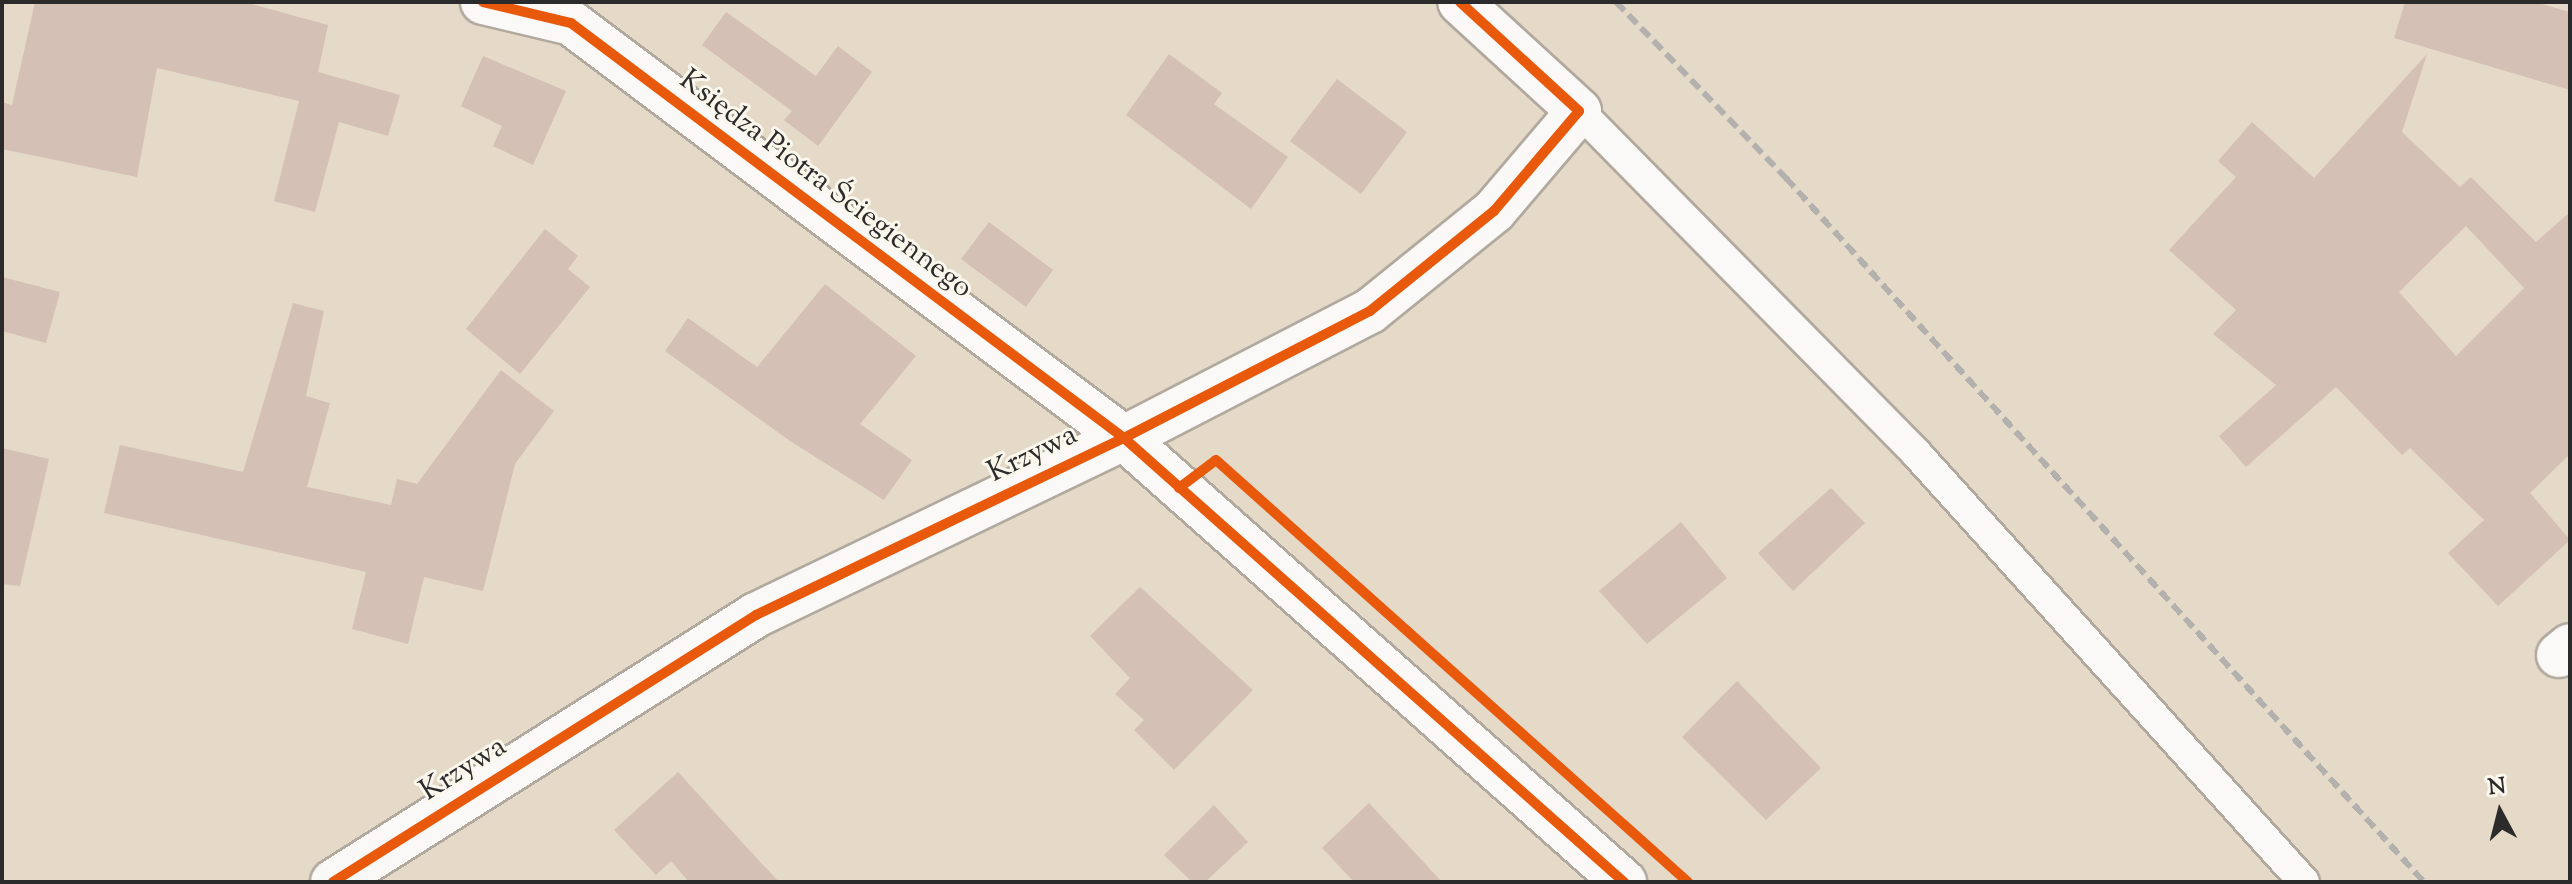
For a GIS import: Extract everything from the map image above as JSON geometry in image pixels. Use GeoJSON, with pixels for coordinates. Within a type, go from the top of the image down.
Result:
{"type":"FeatureCollection","features":[{"type":"Feature","properties":{"kind":"street","name":"Księdza Piotra Ściegiennego"},"geometry":{"type":"LineString","coordinates":[[483,2],[571,23],[1124,438],[1624,882]]}},
{"type":"Feature","properties":{"kind":"street"},"geometry":{"type":"LineString","coordinates":[[1460,2],[1579,111]]}},
{"type":"Feature","properties":{"kind":"street","name":"Krzywa"},"geometry":{"type":"LineString","coordinates":[[333,882],[756,615],[1124,438],[1370,311],[1494,211],[1579,111]]}},
{"type":"Feature","properties":{"kind":"lane"},"geometry":{"type":"LineString","coordinates":[[1579,111],[1916,453],[2304,882]]}},
{"type":"Feature","properties":{"kind":"building"},"geometry":{"type":"Polygon","coordinates":[[[35,2],[244,2],[328,25],[318,72],[400,95],[388,136],[339,122],[315,212],[274,201],[299,101],[157,68],[137,177],[2,149],[2,102],[12,105],[35,2]]]}},
{"type":"Feature","properties":{"kind":"building"},"geometry":{"type":"Polygon","coordinates":[[[2405,2],[2535,2],[2570,12],[2570,90],[2394,38],[2405,2]]]}},
{"type":"Feature","properties":{"kind":"building"},"geometry":{"type":"Polygon","coordinates":[[[726,12],[816,76],[838,46],[872,72],[818,146],[784,120],[792,111],[702,45],[726,12]]]}},
{"type":"Feature","properties":{"kind":"building"},"geometry":{"type":"Polygon","coordinates":[[[1169,54],[1222,93],[1214,104],[1288,157],[1251,209],[1126,115],[1169,54]]]}},
{"type":"Feature","properties":{"kind":"building"},"geometry":{"type":"Polygon","coordinates":[[[2427,54],[2402,132],[2460,187],[2471,177],[2536,242],[2570,212],[2570,454],[2530,493],[2570,540],[2498,606],[2448,553],[2484,520],[2410,448],[2402,455],[2336,387],[2246,467],[2219,436],[2276,385],[2213,334],[2236,310],[2169,250],[2236,177],[2218,161],[2252,122],[2314,178],[2427,54]],[[2466,226],[2399,292],[2456,356],[2524,288],[2466,226]]]}},
{"type":"Feature","properties":{"kind":"building"},"geometry":{"type":"Polygon","coordinates":[[[483,56],[566,91],[533,165],[493,146],[502,126],[461,106],[483,56]]]}},
{"type":"Feature","properties":{"kind":"building"},"geometry":{"type":"Polygon","coordinates":[[[1337,79],[1407,132],[1361,194],[1290,141],[1337,79]]]}},
{"type":"Feature","properties":{"kind":"building"},"geometry":{"type":"Polygon","coordinates":[[[989,222],[1053,270],[1026,307],[961,259],[989,222]]]}},
{"type":"Feature","properties":{"kind":"building"},"geometry":{"type":"Polygon","coordinates":[[[545,229],[578,256],[568,269],[590,287],[520,374],[466,329],[545,229]]]}},
{"type":"Feature","properties":{"kind":"building"},"geometry":{"type":"Polygon","coordinates":[[[2,277],[60,292],[46,343],[2,331],[2,277]]]}},
{"type":"Feature","properties":{"kind":"building"},"geometry":{"type":"Polygon","coordinates":[[[825,284],[916,356],[860,424],[912,460],[884,500],[790,441],[665,351],[688,318],[757,367],[825,284]]]}},
{"type":"Feature","properties":{"kind":"building"},"geometry":{"type":"Polygon","coordinates":[[[293,303],[324,311],[306,396],[330,403],[307,487],[391,505],[397,479],[417,484],[501,370],[554,411],[515,464],[483,591],[424,577],[408,644],[352,629],[366,572],[104,513],[120,445],[243,472],[293,303]]]}},
{"type":"Feature","properties":{"kind":"building"},"geometry":{"type":"Polygon","coordinates":[[[2,448],[49,459],[20,586],[2,584],[2,448]]]}},
{"type":"Feature","properties":{"kind":"building"},"geometry":{"type":"Polygon","coordinates":[[[1831,488],[1865,523],[1793,591],[1758,553],[1831,488]]]}},
{"type":"Feature","properties":{"kind":"building"},"geometry":{"type":"Polygon","coordinates":[[[1681,522],[1727,578],[1647,644],[1599,591],[1681,522]]]}},
{"type":"Feature","properties":{"kind":"building"},"geometry":{"type":"Polygon","coordinates":[[[1140,587],[1253,690],[1174,770],[1134,730],[1144,720],[1115,694],[1130,678],[1090,636],[1140,587]]]}},
{"type":"Feature","properties":{"kind":"building"},"geometry":{"type":"Polygon","coordinates":[[[1737,681],[1821,768],[1766,820],[1682,737],[1737,681]]]}},
{"type":"Feature","properties":{"kind":"building"},"geometry":{"type":"Polygon","coordinates":[[[678,772],[779,882],[689,882],[671,861],[656,875],[614,830],[678,772]]]}},
{"type":"Feature","properties":{"kind":"building"},"geometry":{"type":"Polygon","coordinates":[[[1369,803],[1442,882],[1354,882],[1322,848],[1369,803]]]}},
{"type":"Feature","properties":{"kind":"building"},"geometry":{"type":"Polygon","coordinates":[[[1214,805],[1248,842],[1205,882],[1192,882],[1164,855],[1214,805]]]}},
{"type":"Feature","properties":{"kind":"railway"},"geometry":{"type":"LineString","coordinates":[[1616,2],[1786,178],[2424,882]]}},
{"type":"Feature","properties":{"kind":"cycle path"},"geometry":{"type":"LineString","coordinates":[[483,2],[571,23],[1124,438],[1624,882]]}},
{"type":"Feature","properties":{"kind":"cycle path"},"geometry":{"type":"LineString","coordinates":[[333,882],[756,615],[1124,438],[1370,311],[1494,211],[1579,111],[1460,2]]}},
{"type":"Feature","properties":{"kind":"cycle path"},"geometry":{"type":"LineString","coordinates":[[1179,488],[1216,460],[1688,882]]}}]}
